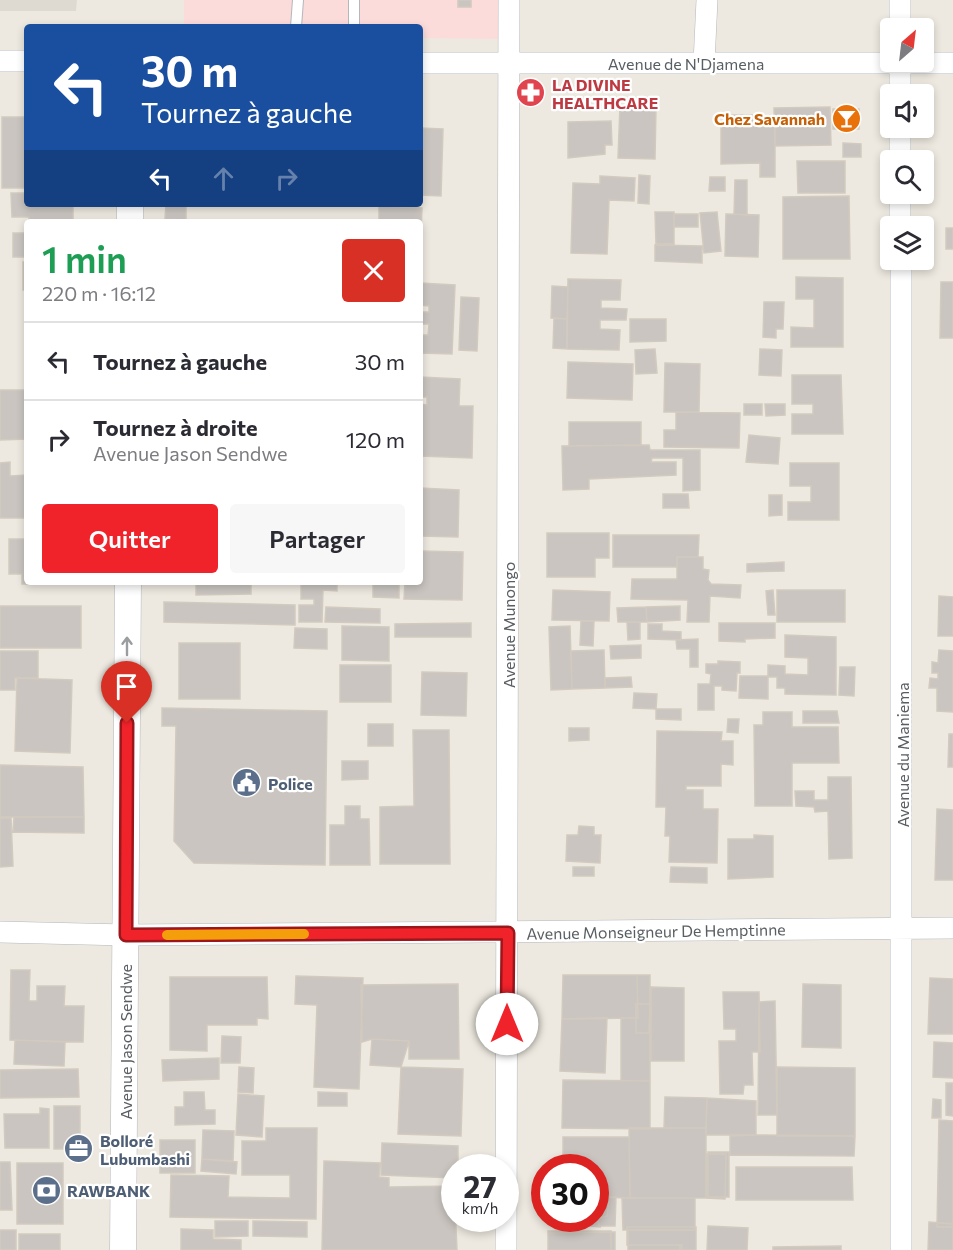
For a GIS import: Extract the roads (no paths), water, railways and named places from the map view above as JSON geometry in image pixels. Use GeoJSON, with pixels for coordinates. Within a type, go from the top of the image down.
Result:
{"type":"FeatureCollection","features":[{"type":"Feature","properties":{"kind":"street","name":"Avenue Munongo"},"geometry":{"type":"LineString","coordinates":[[506,1250],[509,0]]}},
{"type":"Feature","properties":{"kind":"street"},"geometry":{"type":"LineString","coordinates":[[704,63],[707,0]]}},
{"type":"Feature","properties":{"kind":"street"},"geometry":{"type":"LineString","coordinates":[[900,0],[900,18]]}},
{"type":"Feature","properties":{"kind":"street"},"geometry":{"type":"LineString","coordinates":[[0,61],[24,61]]}},
{"type":"Feature","properties":{"kind":"street","name":"Avenue de N'Djamena"},"geometry":{"type":"LineString","coordinates":[[423,63],[880,63]]}},
{"type":"Feature","properties":{"kind":"street","name":"Avenue de N'Djamena"},"geometry":{"type":"LineString","coordinates":[[934,63],[953,63]]}},
{"type":"Feature","properties":{"kind":"street","name":"Avenue du Maniema"},"geometry":{"type":"LineString","coordinates":[[900,270],[901,1250]]}},
{"type":"Feature","properties":{"kind":"street","name":"Avenue Jason Sendwe"},"geometry":{"type":"LineString","coordinates":[[123,1250],[128,585]]}},
{"type":"Feature","properties":{"kind":"street","name":"Avenue Monseigneur De Hemptinne"},"geometry":{"type":"LineString","coordinates":[[0,932],[126,935],[953,928]]}},
{"type":"Feature","properties":{"kind":"lane"},"geometry":{"type":"LineString","coordinates":[[296,24],[298,0]]}},
{"type":"Feature","properties":{"kind":"lane"},"geometry":{"type":"LineString","coordinates":[[354,0],[354,24]]}},
{"type":"Feature","properties":{"kind":"place","name":"LA DIVINE HEALTHCARE"},"geometry":{"type":"Point","coordinates":[531,93]}},
{"type":"Feature","properties":{"kind":"place","name":"Chez Savannah"},"geometry":{"type":"Point","coordinates":[846,118]}},
{"type":"Feature","properties":{"kind":"place","name":"Police"},"geometry":{"type":"Point","coordinates":[247,783]}},
{"type":"Feature","properties":{"kind":"place","name":"Bolloré Lubumbashi"},"geometry":{"type":"Point","coordinates":[79,1149]}},
{"type":"Feature","properties":{"kind":"place","name":"RAWBANK"},"geometry":{"type":"Point","coordinates":[46,1190]}}]}
